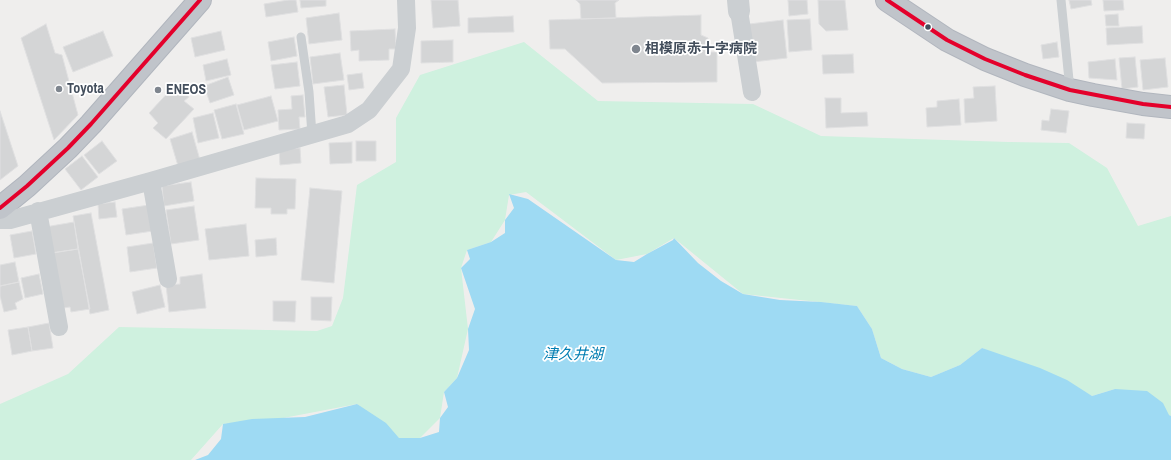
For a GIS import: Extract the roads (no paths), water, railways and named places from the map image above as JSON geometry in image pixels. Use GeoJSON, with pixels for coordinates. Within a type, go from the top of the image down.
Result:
{"type":"FeatureCollection","features":[{"type":"Feature","properties":{"kind":"highway"},"geometry":{"type":"LineString","coordinates":[[0,208],[43,172],[72,144],[200,0]]}},
{"type":"Feature","properties":{"kind":"highway"},"geometry":{"type":"LineString","coordinates":[[888,0],[935,33],[956,45],[1012,70],[1070,90],[1117,100],[1171,107]]}},
{"type":"Feature","properties":{"kind":"street"},"geometry":{"type":"LineString","coordinates":[[0,220],[10,220],[348,124],[368,110],[401,69],[407,28],[406,0]]}},
{"type":"Feature","properties":{"kind":"street"},"geometry":{"type":"LineString","coordinates":[[738,6],[752,92]]}},
{"type":"Feature","properties":{"kind":"street"},"geometry":{"type":"LineString","coordinates":[[151,181],[168,279]]}},
{"type":"Feature","properties":{"kind":"street"},"geometry":{"type":"LineString","coordinates":[[38,211],[59,327]]}},
{"type":"Feature","properties":{"kind":"lane"},"geometry":{"type":"LineString","coordinates":[[1061,0],[1070,90]]}},
{"type":"Feature","properties":{"kind":"lane"},"geometry":{"type":"LineString","coordinates":[[301,37],[309,92],[312,135]]}},
{"type":"Feature","properties":{"kind":"water","name":"津久井湖"},"geometry":{"type":"Polygon","coordinates":[[[509,194],[528,199],[616,260],[634,262],[673,240],[674,238],[698,263],[721,281],[743,294],[780,300],[857,306],[872,329],[881,358],[902,369],[931,377],[960,365],[982,348],[1040,368],[1067,380],[1092,396],[1115,389],[1147,391],[1163,403],[1171,416],[1171,460],[195,460],[208,455],[221,439],[223,424],[252,419],[305,417],[357,404],[386,423],[399,438],[420,438],[439,432],[440,418],[448,407],[444,392],[457,378],[469,350],[468,329],[475,309],[461,268],[470,259],[467,250],[491,242],[505,233],[505,220],[514,208],[509,194]]]}},
{"type":"Feature","properties":{"kind":"place","name":"相模原赤十字病院"},"geometry":{"type":"Point","coordinates":[636,49]}},
{"type":"Feature","properties":{"kind":"place","name":"Toyota"},"geometry":{"type":"Point","coordinates":[59,89]}},
{"type":"Feature","properties":{"kind":"place","name":"ENEOS"},"geometry":{"type":"Point","coordinates":[158,90]}}]}
